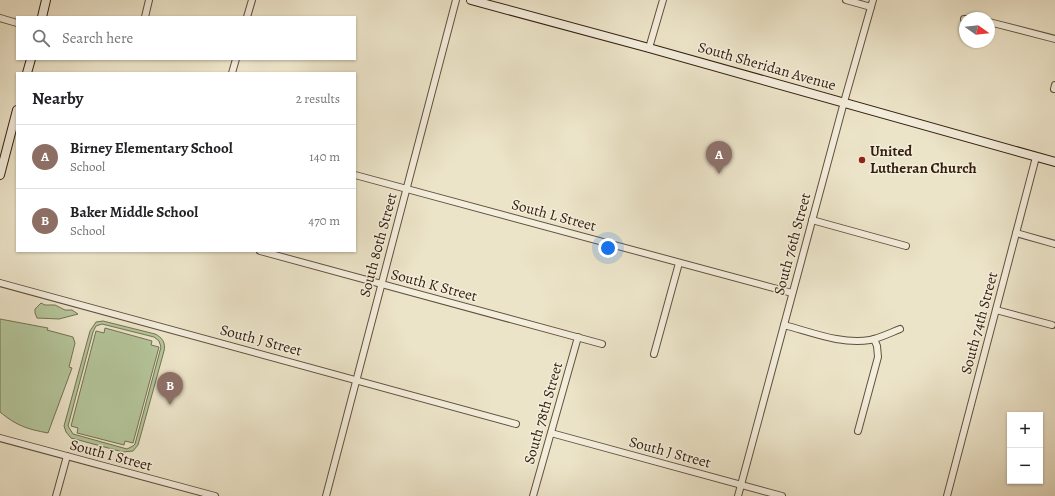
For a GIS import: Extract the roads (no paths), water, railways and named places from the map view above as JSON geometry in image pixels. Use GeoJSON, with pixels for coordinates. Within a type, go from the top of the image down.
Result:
{"type":"FeatureCollection","features":[{"type":"Feature","properties":{"kind":"street"},"geometry":{"type":"LineString","coordinates":[[42,16],[46,0]]}},
{"type":"Feature","properties":{"kind":"street"},"geometry":{"type":"LineString","coordinates":[[145,16],[149,0]]}},
{"type":"Feature","properties":{"kind":"street"},"geometry":{"type":"LineString","coordinates":[[247,16],[252,0]]}},
{"type":"Feature","properties":{"kind":"street","name":"South 80th Street"},"geometry":{"type":"LineString","coordinates":[[326,496],[456,0]]}},
{"type":"Feature","properties":{"kind":"street","name":"South Sheridan Avenue"},"geometry":{"type":"LineString","coordinates":[[471,0],[844,102],[1055,162]]}},
{"type":"Feature","properties":{"kind":"street"},"geometry":{"type":"LineString","coordinates":[[649,48],[663,0]]}},
{"type":"Feature","properties":{"kind":"street"},"geometry":{"type":"LineString","coordinates":[[846,0],[871,7]]}},
{"type":"Feature","properties":{"kind":"street","name":"South 76th Street"},"geometry":{"type":"LineString","coordinates":[[738,496],[873,0]]}},
{"type":"Feature","properties":{"kind":"street"},"geometry":{"type":"LineString","coordinates":[[0,18],[16,22]]}},
{"type":"Feature","properties":{"kind":"street"},"geometry":{"type":"LineString","coordinates":[[995,24],[1055,39]]}},
{"type":"Feature","properties":{"kind":"street"},"geometry":{"type":"LineString","coordinates":[[27,72],[31,60]]}},
{"type":"Feature","properties":{"kind":"street"},"geometry":{"type":"LineString","coordinates":[[232,72],[236,60]]}},
{"type":"Feature","properties":{"kind":"street"},"geometry":{"type":"LineString","coordinates":[[0,175],[16,114]]}},
{"type":"Feature","properties":{"kind":"street","name":"South 74th Street"},"geometry":{"type":"LineString","coordinates":[[947,496],[1036,157]]}},
{"type":"Feature","properties":{"kind":"street","name":"South L Street"},"geometry":{"type":"LineString","coordinates":[[356,175],[792,294]]}},
{"type":"Feature","properties":{"kind":"street"},"geometry":{"type":"LineString","coordinates":[[812,220],[906,246]]}},
{"type":"Feature","properties":{"kind":"street"},"geometry":{"type":"LineString","coordinates":[[1016,233],[1055,244]]}},
{"type":"Feature","properties":{"kind":"street","name":"South K Street"},"geometry":{"type":"LineString","coordinates":[[264,252],[602,344]]}},
{"type":"Feature","properties":{"kind":"street"},"geometry":{"type":"LineString","coordinates":[[654,354],[678,263]]}},
{"type":"Feature","properties":{"kind":"street","name":"South J Street"},"geometry":{"type":"LineString","coordinates":[[0,282],[516,424]]}},
{"type":"Feature","properties":{"kind":"street"},"geometry":{"type":"LineString","coordinates":[[996,310],[1052,325]]}},
{"type":"Feature","properties":{"kind":"street"},"geometry":{"type":"LineString","coordinates":[[784,325],[846,340],[857,341],[874,339],[900,329]]}},
{"type":"Feature","properties":{"kind":"street","name":"South 78th Street"},"geometry":{"type":"LineString","coordinates":[[533,496],[578,337]]}},
{"type":"Feature","properties":{"kind":"street"},"geometry":{"type":"LineString","coordinates":[[858,431],[878,357],[877,346],[874,339]]}},
{"type":"Feature","properties":{"kind":"street","name":"South J Street"},"geometry":{"type":"LineString","coordinates":[[551,433],[782,496]]}},
{"type":"Feature","properties":{"kind":"street","name":"South I Street"},"geometry":{"type":"LineString","coordinates":[[0,438],[215,496]]}},
{"type":"Feature","properties":{"kind":"street"},"geometry":{"type":"LineString","coordinates":[[56,496],[68,456]]}},
{"type":"Feature","properties":{"kind":"place","name":"United Lutheran Church"},"geometry":{"type":"Point","coordinates":[862,160]}},
{"type":"Feature","properties":{"kind":"place","name":"Birney Elementary School"},"geometry":{"type":"Point","coordinates":[719,174]}},
{"type":"Feature","properties":{"kind":"place","name":"Baker Middle School"},"geometry":{"type":"Point","coordinates":[170,405]}}]}
